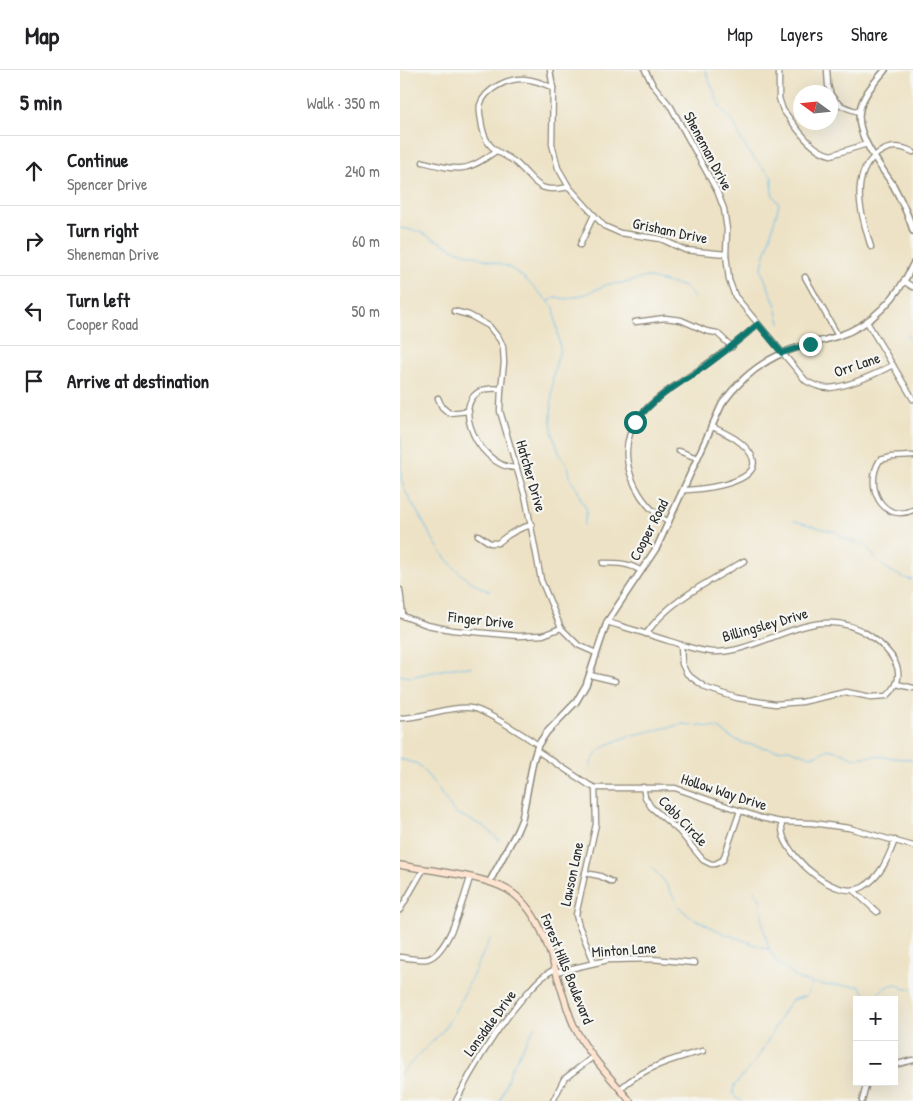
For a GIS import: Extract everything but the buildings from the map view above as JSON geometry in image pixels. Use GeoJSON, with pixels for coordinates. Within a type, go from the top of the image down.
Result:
{"type":"FeatureCollection","features":[{"type":"Feature","properties":{"kind":"main road","name":"Forest Hills Boulevard"},"geometry":{"type":"LineString","coordinates":[[400,865],[490,881],[518,897],[527,907],[542,935],[556,971],[566,1006],[576,1029],[593,1057],[630,1101]]}},
{"type":"Feature","properties":{"kind":"street","name":"Grisham Drive"},"geometry":{"type":"LineString","coordinates":[[550,70],[553,88],[552,144],[558,168],[569,187],[604,226],[620,233],[661,239],[685,250],[726,254]]}},
{"type":"Feature","properties":{"kind":"street","name":"Sheneman Drive"},"geometry":{"type":"LineString","coordinates":[[644,70],[653,85],[671,106],[717,191],[725,216],[727,230],[728,280],[735,296],[782,353]]}},
{"type":"Feature","properties":{"kind":"street"},"geometry":{"type":"LineString","coordinates":[[779,70],[780,104],[813,146],[825,154],[831,155],[867,144]]}},
{"type":"Feature","properties":{"kind":"street"},"geometry":{"type":"LineString","coordinates":[[827,70],[828,85]]}},
{"type":"Feature","properties":{"kind":"street"},"geometry":{"type":"LineString","coordinates":[[885,70],[868,90],[859,112],[861,127],[874,157],[903,203],[913,231]]}},
{"type":"Feature","properties":{"kind":"street"},"geometry":{"type":"LineString","coordinates":[[553,88],[533,80],[513,80],[503,83],[485,96],[479,110],[486,138],[496,151],[515,162],[542,188],[552,190],[569,187]]}},
{"type":"Feature","properties":{"kind":"street"},"geometry":{"type":"LineString","coordinates":[[838,104],[859,112]]}},
{"type":"Feature","properties":{"kind":"street"},"geometry":{"type":"LineString","coordinates":[[871,248],[862,217],[860,188],[866,166],[884,148],[898,146],[913,152]]}},
{"type":"Feature","properties":{"kind":"street"},"geometry":{"type":"LineString","coordinates":[[423,162],[452,170],[468,168],[481,162],[496,151]]}},
{"type":"Feature","properties":{"kind":"street"},"geometry":{"type":"LineString","coordinates":[[580,245],[594,215]]}},
{"type":"Feature","properties":{"kind":"street","name":"Cooper Road"},"geometry":{"type":"LineString","coordinates":[[490,881],[522,819],[532,761],[537,748],[548,732],[576,702],[590,675],[607,622],[656,547],[722,404],[736,385],[752,371],[782,353],[838,336],[867,322],[887,304],[905,282],[913,264]]}},
{"type":"Feature","properties":{"kind":"street"},"geometry":{"type":"LineString","coordinates":[[805,277],[838,336]]}},
{"type":"Feature","properties":{"kind":"street"},"geometry":{"type":"LineString","coordinates":[[905,282],[913,287]]}},
{"type":"Feature","properties":{"kind":"street","name":"Hatcher Drive"},"geometry":{"type":"LineString","coordinates":[[454,311],[469,315],[489,326],[500,340],[504,355],[500,411],[532,525],[540,575],[560,628],[578,646],[596,653]]}},
{"type":"Feature","properties":{"kind":"street"},"geometry":{"type":"LineString","coordinates":[[635,322],[665,318],[681,320],[706,331],[717,333],[732,346]]}},
{"type":"Feature","properties":{"kind":"street"},"geometry":{"type":"LineString","coordinates":[[867,322],[913,398]]}},
{"type":"Feature","properties":{"kind":"street"},"geometry":{"type":"LineString","coordinates":[[668,522],[655,514],[646,504],[632,478],[627,463],[626,446],[630,431],[644,410],[656,398],[732,346],[758,324]]}},
{"type":"Feature","properties":{"kind":"street","name":"Orr Lane"},"geometry":{"type":"LineString","coordinates":[[782,353],[806,381],[816,386],[828,388],[854,381],[893,365]]}},
{"type":"Feature","properties":{"kind":"street"},"geometry":{"type":"LineString","coordinates":[[501,389],[491,388],[472,396],[469,403],[470,426],[475,440],[499,464],[517,468]]}},
{"type":"Feature","properties":{"kind":"street"},"geometry":{"type":"LineString","coordinates":[[438,398],[442,407],[450,413],[469,412]]}},
{"type":"Feature","properties":{"kind":"street"},"geometry":{"type":"LineString","coordinates":[[683,490],[704,489],[733,482],[747,475],[752,469],[753,459],[748,449],[712,426]]}},
{"type":"Feature","properties":{"kind":"street"},"geometry":{"type":"LineString","coordinates":[[679,450],[697,458]]}},
{"type":"Feature","properties":{"kind":"street"},"geometry":{"type":"LineString","coordinates":[[913,456],[892,457],[880,460],[876,466],[872,481],[877,497],[884,506],[896,512],[913,510]]}},
{"type":"Feature","properties":{"kind":"street"},"geometry":{"type":"LineString","coordinates":[[478,535],[490,543],[498,543],[509,533],[532,525]]}},
{"type":"Feature","properties":{"kind":"street"},"geometry":{"type":"LineString","coordinates":[[646,634],[655,620],[668,608],[744,561]]}},
{"type":"Feature","properties":{"kind":"street"},"geometry":{"type":"LineString","coordinates":[[603,563],[625,563],[641,571]]}},
{"type":"Feature","properties":{"kind":"street"},"geometry":{"type":"LineString","coordinates":[[400,590],[401,616]]}},
{"type":"Feature","properties":{"kind":"street","name":"Finger Drive"},"geometry":{"type":"LineString","coordinates":[[401,616],[452,630],[519,636],[543,635],[560,628]]}},
{"type":"Feature","properties":{"kind":"street","name":"Billingsley Drive"},"geometry":{"type":"LineString","coordinates":[[607,622],[681,645],[714,652],[733,650],[811,624],[844,625],[865,633],[884,647],[898,668],[897,684]]}},
{"type":"Feature","properties":{"kind":"street"},"geometry":{"type":"LineString","coordinates":[[681,645],[684,669],[694,680],[706,688],[748,700],[787,703],[846,692],[878,697],[887,696],[897,684],[913,688]]}},
{"type":"Feature","properties":{"kind":"street"},"geometry":{"type":"LineString","coordinates":[[590,675],[615,681]]}},
{"type":"Feature","properties":{"kind":"street"},"geometry":{"type":"LineString","coordinates":[[400,718],[411,718],[470,708],[481,712],[537,748],[589,786],[595,788]]}},
{"type":"Feature","properties":{"kind":"street","name":"Cobb Circle"},"geometry":{"type":"LineString","coordinates":[[643,787],[645,797],[651,807],[679,831],[703,860],[711,864],[716,864],[723,860],[740,812]]}},
{"type":"Feature","properties":{"kind":"street","name":"Hollow Way Drive"},"geometry":{"type":"LineString","coordinates":[[595,788],[674,788],[740,812],[781,822],[812,822],[913,845]]}},
{"type":"Feature","properties":{"kind":"street","name":"Lawson Lane"},"geometry":{"type":"LineString","coordinates":[[594,962],[576,915],[596,824],[595,788]]}},
{"type":"Feature","properties":{"kind":"street"},"geometry":{"type":"LineString","coordinates":[[781,822],[783,836],[804,865],[830,885],[839,889],[854,890],[862,888],[870,882],[884,868],[895,840]]}},
{"type":"Feature","properties":{"kind":"street"},"geometry":{"type":"LineString","coordinates":[[400,910],[423,870]]}},
{"type":"Feature","properties":{"kind":"street"},"geometry":{"type":"LineString","coordinates":[[584,873],[600,876],[612,882]]}},
{"type":"Feature","properties":{"kind":"street"},"geometry":{"type":"LineString","coordinates":[[400,957],[427,959],[436,955],[452,930],[461,909],[470,878]]}},
{"type":"Feature","properties":{"kind":"street"},"geometry":{"type":"LineString","coordinates":[[854,890],[877,912]]}},
{"type":"Feature","properties":{"kind":"street","name":"Minton Lane"},"geometry":{"type":"LineString","coordinates":[[556,971],[608,960],[652,959],[695,962]]}},
{"type":"Feature","properties":{"kind":"street","name":"Lonsdale Drive"},"geometry":{"type":"LineString","coordinates":[[456,1101],[484,1049],[506,1018],[538,981],[546,974],[556,971]]}},
{"type":"Feature","properties":{"kind":"street"},"geometry":{"type":"LineString","coordinates":[[620,1089],[630,1079],[642,1072],[704,1051]]}},
{"type":"Feature","properties":{"kind":"street"},"geometry":{"type":"LineString","coordinates":[[552,1101],[564,1078],[593,1057]]}},
{"type":"Feature","properties":{"kind":"street"},"geometry":{"type":"LineString","coordinates":[[898,1064],[913,1060]]}},
{"type":"Feature","properties":{"kind":"street"},"geometry":{"type":"LineString","coordinates":[[862,1101],[866,1086]]}},
{"type":"Feature","properties":{"kind":"waterway"},"geometry":{"type":"LineString","coordinates":[[705,70],[721,109],[734,123],[741,140],[750,154],[772,177],[772,193],[779,204],[761,270],[775,303],[780,323]]}},
{"type":"Feature","properties":{"kind":"waterway"},"geometry":{"type":"LineString","coordinates":[[400,228],[418,231],[456,250],[509,267],[524,278],[554,307],[560,349],[553,375],[551,421],[553,435],[560,455],[568,466],[571,481],[577,488],[587,510],[584,525]]}},
{"type":"Feature","properties":{"kind":"waterway"},"geometry":{"type":"LineString","coordinates":[[549,301],[556,297],[566,299],[586,294],[608,284],[624,283],[647,277],[685,287],[695,299]]}},
{"type":"Feature","properties":{"kind":"waterway"},"geometry":{"type":"LineString","coordinates":[[907,335],[913,342]]}},
{"type":"Feature","properties":{"kind":"waterway"},"geometry":{"type":"LineString","coordinates":[[400,436],[401,478],[413,505],[449,562],[466,578],[489,591]]}},
{"type":"Feature","properties":{"kind":"waterway"},"geometry":{"type":"LineString","coordinates":[[794,521],[837,532],[843,538],[862,544],[885,567],[899,576],[913,580]]}},
{"type":"Feature","properties":{"kind":"waterway"},"geometry":{"type":"LineString","coordinates":[[400,675],[410,677],[452,668],[471,667]]}},
{"type":"Feature","properties":{"kind":"waterway"},"geometry":{"type":"LineString","coordinates":[[590,769],[592,761],[598,752],[607,745],[628,736],[683,724],[719,728],[730,737],[743,743],[776,750],[789,749],[808,756],[817,755],[828,749],[854,758],[875,756],[913,760]]}},
{"type":"Feature","properties":{"kind":"waterway"},"geometry":{"type":"LineString","coordinates":[[400,759],[418,764],[454,812],[485,827],[499,840]]}},
{"type":"Feature","properties":{"kind":"waterway"},"geometry":{"type":"LineString","coordinates":[[651,867],[665,882],[680,908],[689,916],[723,933],[770,950],[775,960],[800,980],[823,985],[860,986],[865,994],[877,997],[880,991],[896,984],[905,989],[913,989]]}},
{"type":"Feature","properties":{"kind":"waterway"},"geometry":{"type":"LineString","coordinates":[[754,890],[761,901],[763,926],[769,949]]}},
{"type":"Feature","properties":{"kind":"waterway"},"geometry":{"type":"LineString","coordinates":[[400,1074],[443,1031],[460,1002],[490,939]]}},
{"type":"Feature","properties":{"kind":"waterway"},"geometry":{"type":"LineString","coordinates":[[742,1101],[736,1098],[733,1093],[734,1086],[757,1059],[787,1006],[792,1000],[806,996],[812,984]]}},
{"type":"Feature","properties":{"kind":"waterway"},"geometry":{"type":"LineString","coordinates":[[500,1101],[511,1069],[535,1026]]}},
{"type":"Feature","properties":{"kind":"route"},"geometry":{"type":"LineString","coordinates":[[635,422],[644,410],[660,395],[702,368],[758,324],[782,353],[810,344]]}}]}
